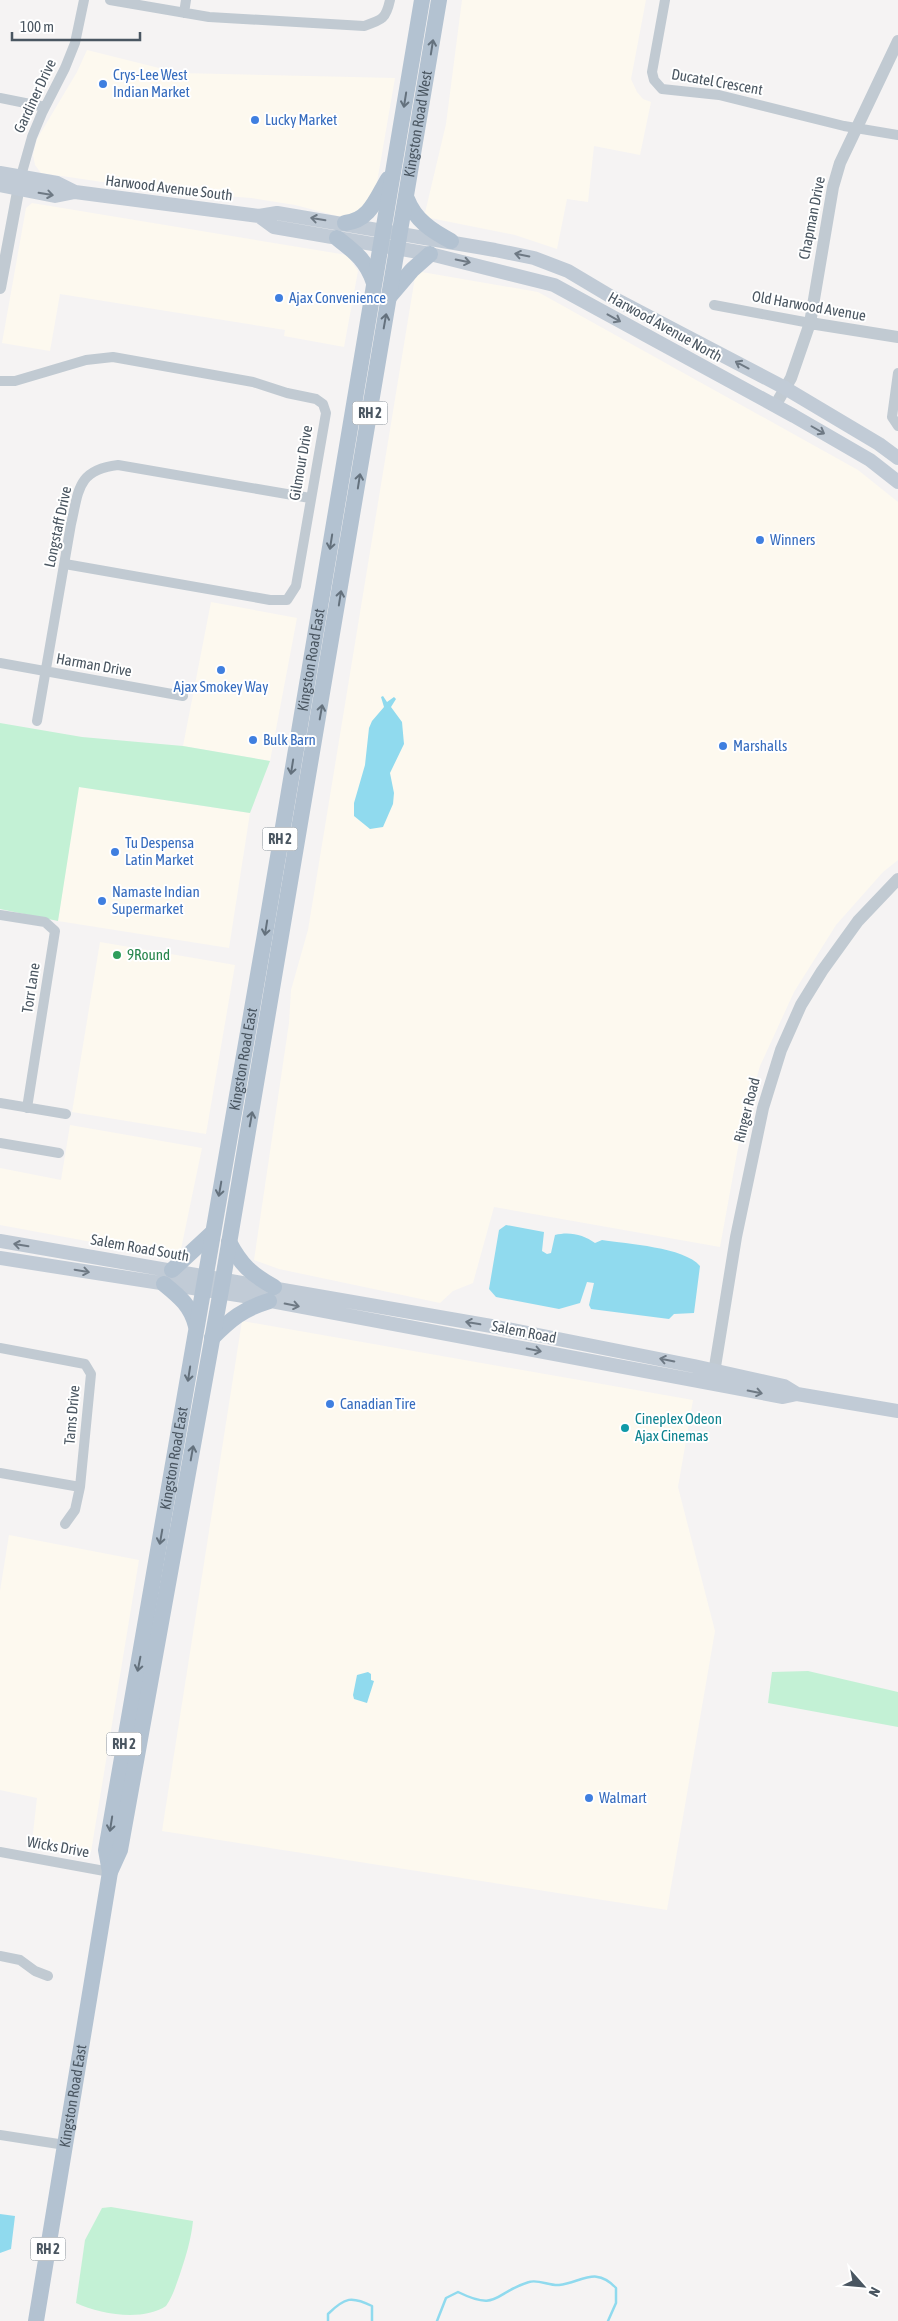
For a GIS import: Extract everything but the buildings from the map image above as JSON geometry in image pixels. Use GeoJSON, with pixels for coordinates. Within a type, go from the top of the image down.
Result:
{"type":"FeatureCollection","features":[{"type":"Feature","properties":{"kind":"main road","name":"Kingston Road West"},"geometry":{"type":"LineString","coordinates":[[382,238],[422,0]]}},
{"type":"Feature","properties":{"kind":"main road","name":"Kingston Road West"},"geometry":{"type":"LineString","coordinates":[[399,241],[440,0]]}},
{"type":"Feature","properties":{"kind":"main road"},"geometry":{"type":"LineString","coordinates":[[345,224],[356,222],[369,212],[393,170]]}},
{"type":"Feature","properties":{"kind":"main road","name":"Harwood Avenue South"},"geometry":{"type":"LineString","coordinates":[[0,173],[55,196],[75,192],[259,216],[278,213],[345,224],[382,238]]}},
{"type":"Feature","properties":{"kind":"main road","name":"Harwood Avenue South"},"geometry":{"type":"LineString","coordinates":[[0,185],[20,182]]}},
{"type":"Feature","properties":{"kind":"main road"},"geometry":{"type":"LineString","coordinates":[[407,199],[416,216],[423,223],[451,242]]}},
{"type":"Feature","properties":{"kind":"main road","name":"Harwood Avenue South"},"geometry":{"type":"LineString","coordinates":[[259,216],[274,227],[337,238],[382,238],[399,241]]}},
{"type":"Feature","properties":{"kind":"main road"},"geometry":{"type":"LineString","coordinates":[[337,238],[361,256],[370,270],[374,283]]}},
{"type":"Feature","properties":{"kind":"main road","name":"Kingston Road East"},"geometry":{"type":"LineString","coordinates":[[110,1872],[106,1850],[173,1472],[196,1326],[261,958],[382,238]]}},
{"type":"Feature","properties":{"kind":"main road","name":"Kingston Road East"},"geometry":{"type":"LineString","coordinates":[[36,2321],[110,1872],[120,1850],[222,1286],[399,241]]}},
{"type":"Feature","properties":{"kind":"main road","name":"Harwood Avenue North"},"geometry":{"type":"LineString","coordinates":[[399,241],[451,242],[534,258],[568,271],[615,299],[785,388],[898,458]]}},
{"type":"Feature","properties":{"kind":"main road","name":"Harwood Avenue North"},"geometry":{"type":"LineString","coordinates":[[399,241],[430,254],[554,285],[870,460],[898,482]]}},
{"type":"Feature","properties":{"kind":"main road"},"geometry":{"type":"LineString","coordinates":[[389,298],[412,270],[430,254]]}},
{"type":"Feature","properties":{"kind":"main road"},"geometry":{"type":"LineString","coordinates":[[172,1270],[212,1234]]}},
{"type":"Feature","properties":{"kind":"main road","name":"Salem Road South"},"geometry":{"type":"LineString","coordinates":[[0,1241],[172,1270],[204,1282],[271,1294]]}},
{"type":"Feature","properties":{"kind":"main road"},"geometry":{"type":"LineString","coordinates":[[212,1338],[233,1317],[271,1294],[238,1260],[229,1242]]}},
{"type":"Feature","properties":{"kind":"main road","name":"Salem Road South"},"geometry":{"type":"LineString","coordinates":[[0,1258],[164,1284],[204,1282]]}},
{"type":"Feature","properties":{"kind":"main road"},"geometry":{"type":"LineString","coordinates":[[164,1284],[193,1312],[196,1326]]}},
{"type":"Feature","properties":{"kind":"main road","name":"Salem Road South"},"geometry":{"type":"LineString","coordinates":[[222,1286],[244,1296]]}},
{"type":"Feature","properties":{"kind":"main road","name":"Salem Road"},"geometry":{"type":"LineString","coordinates":[[244,1296],[271,1294],[714,1377],[784,1386],[798,1394],[898,1411]]}},
{"type":"Feature","properties":{"kind":"street","name":"Gardiner Drive"},"geometry":{"type":"LineString","coordinates":[[20,182],[32,137],[75,43],[84,0]]}},
{"type":"Feature","properties":{"kind":"street"},"geometry":{"type":"LineString","coordinates":[[110,0],[184,13],[364,26],[380,20],[387,14],[390,0]]}},
{"type":"Feature","properties":{"kind":"street"},"geometry":{"type":"LineString","coordinates":[[184,13],[186,0]]}},
{"type":"Feature","properties":{"kind":"street","name":"Ducatel Crescent"},"geometry":{"type":"LineString","coordinates":[[665,0],[652,72],[654,80],[662,88],[719,95],[856,127]]}},
{"type":"Feature","properties":{"kind":"street","name":"Chapman Drive"},"geometry":{"type":"LineString","coordinates":[[775,406],[800,355],[810,323],[833,187],[840,163],[898,41]]}},
{"type":"Feature","properties":{"kind":"street"},"geometry":{"type":"LineString","coordinates":[[0,98],[45,107]]}},
{"type":"Feature","properties":{"kind":"street"},"geometry":{"type":"LineString","coordinates":[[856,127],[898,135]]}},
{"type":"Feature","properties":{"kind":"street"},"geometry":{"type":"LineString","coordinates":[[0,288],[20,182]]}},
{"type":"Feature","properties":{"kind":"street","name":"Old Harwood Avenue"},"geometry":{"type":"LineString","coordinates":[[714,305],[898,337]]}},
{"type":"Feature","properties":{"kind":"street","name":"Gilmour Drive"},"geometry":{"type":"LineString","coordinates":[[0,381],[15,381],[86,360],[113,357],[253,382],[287,393],[316,399],[323,404],[326,413],[296,586],[288,600],[270,600],[65,564]]}},
{"type":"Feature","properties":{"kind":"street"},"geometry":{"type":"LineString","coordinates":[[898,373],[892,417],[898,426]]}},
{"type":"Feature","properties":{"kind":"street","name":"Longstaff Drive"},"geometry":{"type":"LineString","coordinates":[[36,721],[71,524],[77,496],[84,478],[102,467],[118,465],[310,498]]}},
{"type":"Feature","properties":{"kind":"street","name":"Harman Drive"},"geometry":{"type":"LineString","coordinates":[[0,663],[184,696]]}},
{"type":"Feature","properties":{"kind":"street","name":"Ringer Road"},"geometry":{"type":"LineString","coordinates":[[714,1377],[740,1218],[762,1108],[781,1050],[800,1005],[822,971],[858,921],[898,879]]}},
{"type":"Feature","properties":{"kind":"street","name":"Torr Lane"},"geometry":{"type":"LineString","coordinates":[[0,915],[45,922],[55,931],[27,1108]]}},
{"type":"Feature","properties":{"kind":"street"},"geometry":{"type":"LineString","coordinates":[[0,1103],[66,1114]]}},
{"type":"Feature","properties":{"kind":"street"},"geometry":{"type":"LineString","coordinates":[[0,1143],[59,1153]]}},
{"type":"Feature","properties":{"kind":"street","name":"Tams Drive"},"geometry":{"type":"LineString","coordinates":[[0,1348],[85,1364],[91,1374],[80,1487],[75,1510],[65,1524]]}},
{"type":"Feature","properties":{"kind":"street"},"geometry":{"type":"LineString","coordinates":[[0,1473],[80,1487]]}},
{"type":"Feature","properties":{"kind":"street","name":"Wicks Drive"},"geometry":{"type":"LineString","coordinates":[[0,1852],[110,1872]]}},
{"type":"Feature","properties":{"kind":"street"},"geometry":{"type":"LineString","coordinates":[[0,1956],[20,1960],[36,1971],[48,1976]]}},
{"type":"Feature","properties":{"kind":"street"},"geometry":{"type":"LineString","coordinates":[[0,2135],[65,2145]]}},
{"type":"Feature","properties":{"kind":"shaded area"},"geometry":{"type":"Polygon","coordinates":[[[462,0],[646,0],[631,79],[637,92],[643,99],[651,102],[640,155],[594,146],[588,202],[567,199],[557,249],[515,235],[430,218],[425,213],[446,124],[462,0]]]}},
{"type":"Feature","properties":{"kind":"shaded area"},"geometry":{"type":"Polygon","coordinates":[[[87,50],[179,73],[395,78],[375,194],[372,201],[345,218],[295,205],[251,198],[171,192],[41,173],[35,165],[33,155],[37,139],[77,72],[87,50]]]}},
{"type":"Feature","properties":{"kind":"shaded area"},"geometry":{"type":"Polygon","coordinates":[[[32,203],[347,255],[358,271],[344,347],[284,336],[285,330],[60,294],[50,351],[2,343],[26,208],[32,203]]]}},
{"type":"Feature","properties":{"kind":"shaded area"},"geometry":{"type":"Polygon","coordinates":[[[416,271],[538,292],[858,470],[898,502],[898,860],[883,872],[836,925],[794,992],[760,1066],[740,1137],[720,1247],[494,1207],[473,1283],[453,1291],[440,1303],[279,1269],[254,1260],[289,1023],[291,990],[308,930],[416,271]]]}},
{"type":"Feature","properties":{"kind":"shaded area"},"geometry":{"type":"Polygon","coordinates":[[[211,602],[297,618],[270,761],[183,746],[211,602]]]}},
{"type":"Feature","properties":{"kind":"shaded area"},"geometry":{"type":"Polygon","coordinates":[[[78,787],[250,813],[229,948],[58,921],[78,787]]]}},
{"type":"Feature","properties":{"kind":"shaded area"},"geometry":{"type":"Polygon","coordinates":[[[100,942],[235,965],[206,1134],[72,1112],[100,942]]]}},
{"type":"Feature","properties":{"kind":"shaded area"},"geometry":{"type":"Polygon","coordinates":[[[70,1125],[202,1148],[180,1254],[108,1245],[0,1225],[0,1168],[61,1180],[70,1125]]]}},
{"type":"Feature","properties":{"kind":"shaded area"},"geometry":{"type":"Polygon","coordinates":[[[242,1321],[693,1400],[678,1487],[715,1631],[667,1910],[162,1831],[242,1321]]]}},
{"type":"Feature","properties":{"kind":"shaded area"},"geometry":{"type":"Polygon","coordinates":[[[9,1535],[139,1560],[91,1852],[32,1842],[37,1798],[0,1790],[0,1591],[9,1535]]]}},
{"type":"Feature","properties":{"kind":"green space"},"geometry":{"type":"Polygon","coordinates":[[[0,723],[82,737],[183,746],[270,761],[250,813],[79,787],[58,921],[0,909],[0,723]]]}},
{"type":"Feature","properties":{"kind":"green space"},"geometry":{"type":"Polygon","coordinates":[[[808,1671],[898,1692],[898,1727],[768,1703],[772,1672],[808,1671]]]}},
{"type":"Feature","properties":{"kind":"green space"},"geometry":{"type":"Polygon","coordinates":[[[111,2207],[193,2221],[188,2248],[171,2298],[166,2306],[157,2311],[146,2314],[122,2315],[98,2311],[76,2303],[85,2240],[102,2208],[111,2207]]]}},
{"type":"Feature","properties":{"kind":"water"},"geometry":{"type":"Polygon","coordinates":[[[383,696],[387,702],[394,697],[396,699],[391,707],[402,722],[404,744],[390,773],[394,793],[393,804],[383,827],[370,829],[354,816],[354,803],[365,765],[369,728],[372,721],[384,707],[381,697],[383,696]]]}},
{"type":"Feature","properties":{"kind":"water"},"geometry":{"type":"Polygon","coordinates":[[[506,1225],[544,1232],[542,1251],[547,1254],[551,1253],[555,1235],[566,1233],[581,1236],[595,1243],[602,1240],[626,1243],[669,1250],[681,1254],[700,1266],[694,1313],[674,1314],[669,1319],[591,1309],[589,1305],[594,1283],[587,1282],[580,1303],[559,1309],[496,1297],[489,1289],[499,1230],[506,1225]]]}},
{"type":"Feature","properties":{"kind":"water"},"geometry":{"type":"Polygon","coordinates":[[[368,1672],[371,1674],[371,1680],[374,1681],[367,1703],[354,1699],[353,1695],[357,1675],[368,1672]]]}},
{"type":"Feature","properties":{"kind":"water"},"geometry":{"type":"Polygon","coordinates":[[[0,2214],[15,2216],[11,2249],[0,2253],[0,2214]]]}},
{"type":"Feature","properties":{"kind":"waterway"},"geometry":{"type":"LineString","coordinates":[[437,2321],[446,2298],[458,2292],[471,2298],[489,2301],[517,2286],[529,2282],[536,2281],[559,2285],[589,2277],[602,2278],[609,2281],[616,2288],[616,2303],[608,2321]]}},
{"type":"Feature","properties":{"kind":"waterway"},"geometry":{"type":"LineString","coordinates":[[328,2321],[328,2314],[339,2304],[349,2300],[359,2301],[372,2306],[372,2321]]}},
{"type":"Feature","properties":{"kind":"place","name":"Crys-Lee West Indian Market"},"geometry":{"type":"Point","coordinates":[103,84]}},
{"type":"Feature","properties":{"kind":"place","name":"Lucky Market"},"geometry":{"type":"Point","coordinates":[255,120]}},
{"type":"Feature","properties":{"kind":"place","name":"Ajax Convenience"},"geometry":{"type":"Point","coordinates":[279,298]}},
{"type":"Feature","properties":{"kind":"place","name":"Winners"},"geometry":{"type":"Point","coordinates":[760,540]}},
{"type":"Feature","properties":{"kind":"place","name":"Ajax Smokey Way"},"geometry":{"type":"Point","coordinates":[221,670]}},
{"type":"Feature","properties":{"kind":"place","name":"Bulk Barn"},"geometry":{"type":"Point","coordinates":[253,740]}},
{"type":"Feature","properties":{"kind":"place","name":"Marshalls"},"geometry":{"type":"Point","coordinates":[723,746]}},
{"type":"Feature","properties":{"kind":"place","name":"Tu Despensa Latin Market"},"geometry":{"type":"Point","coordinates":[115,852]}},
{"type":"Feature","properties":{"kind":"place","name":"Namaste Indian Supermarket"},"geometry":{"type":"Point","coordinates":[102,901]}},
{"type":"Feature","properties":{"kind":"place","name":"9Round"},"geometry":{"type":"Point","coordinates":[117,955]}},
{"type":"Feature","properties":{"kind":"place","name":"Canadian Tire"},"geometry":{"type":"Point","coordinates":[330,1404]}},
{"type":"Feature","properties":{"kind":"place","name":"Cineplex Odeon Ajax Cinemas"},"geometry":{"type":"Point","coordinates":[625,1428]}},
{"type":"Feature","properties":{"kind":"place","name":"Walmart"},"geometry":{"type":"Point","coordinates":[589,1798]}}]}
